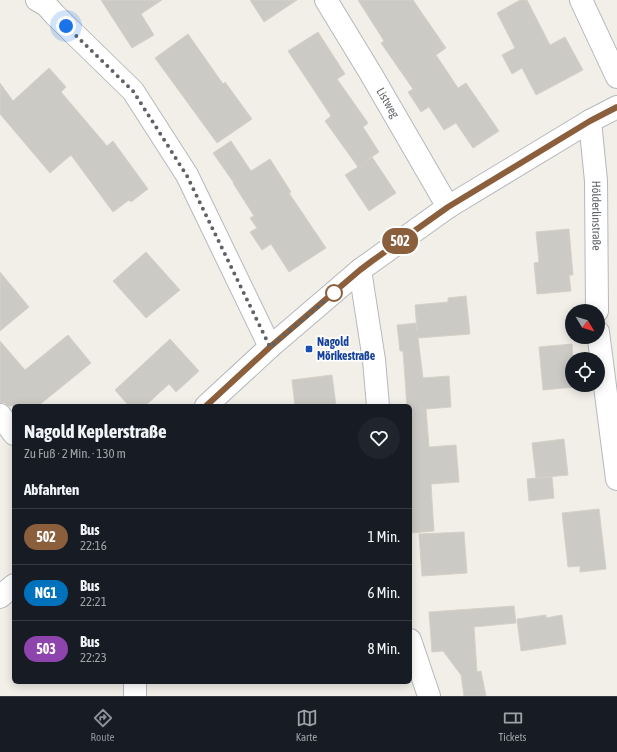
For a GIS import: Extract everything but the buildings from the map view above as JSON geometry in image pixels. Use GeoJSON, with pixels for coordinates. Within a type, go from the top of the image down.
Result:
{"type":"FeatureCollection","features":[{"type":"Feature","properties":{"kind":"street"},"geometry":{"type":"LineString","coordinates":[[37,0],[46,5],[133,91],[187,176],[270,347]]}},
{"type":"Feature","properties":{"kind":"street","name":"Listweg"},"geometry":{"type":"LineString","coordinates":[[326,0],[448,207]]}},
{"type":"Feature","properties":{"kind":"street"},"geometry":{"type":"LineString","coordinates":[[581,0],[617,77]]}},
{"type":"Feature","properties":{"kind":"street"},"geometry":{"type":"LineString","coordinates":[[208,404],[270,347],[360,270],[448,207],[590,121],[617,107]]}},
{"type":"Feature","properties":{"kind":"street","name":"Hölderlinstraße"},"geometry":{"type":"LineString","coordinates":[[590,121],[596,181],[597,304]]}},
{"type":"Feature","properties":{"kind":"street"},"geometry":{"type":"LineString","coordinates":[[360,270],[374,360],[378,404]]}},
{"type":"Feature","properties":{"kind":"street"},"geometry":{"type":"LineString","coordinates":[[600,344],[617,479]]}},
{"type":"Feature","properties":{"kind":"street"},"geometry":{"type":"LineString","coordinates":[[0,415],[12,431]]}},
{"type":"Feature","properties":{"kind":"street"},"geometry":{"type":"LineString","coordinates":[[0,597],[12,587]]}},
{"type":"Feature","properties":{"kind":"street"},"geometry":{"type":"LineString","coordinates":[[412,646],[429,696]]}},
{"type":"Feature","properties":{"kind":"street"},"geometry":{"type":"LineString","coordinates":[[135,684],[135,696]]}},
{"type":"Feature","properties":{"kind":"bus line","name":"502"},"geometry":{"type":"LineString","coordinates":[[208,404],[270,347],[372,261],[448,207],[590,121],[617,107]]}},
{"type":"Feature","properties":{"kind":"place","name":"Nagold Mörikestraße"},"geometry":{"type":"Point","coordinates":[309,349]}},
{"type":"Feature","properties":{"kind":"route"},"geometry":{"type":"LineString","coordinates":[[66,26],[133,91],[156,127],[187,176],[270,347],[338,290],[334,293]]}}]}
